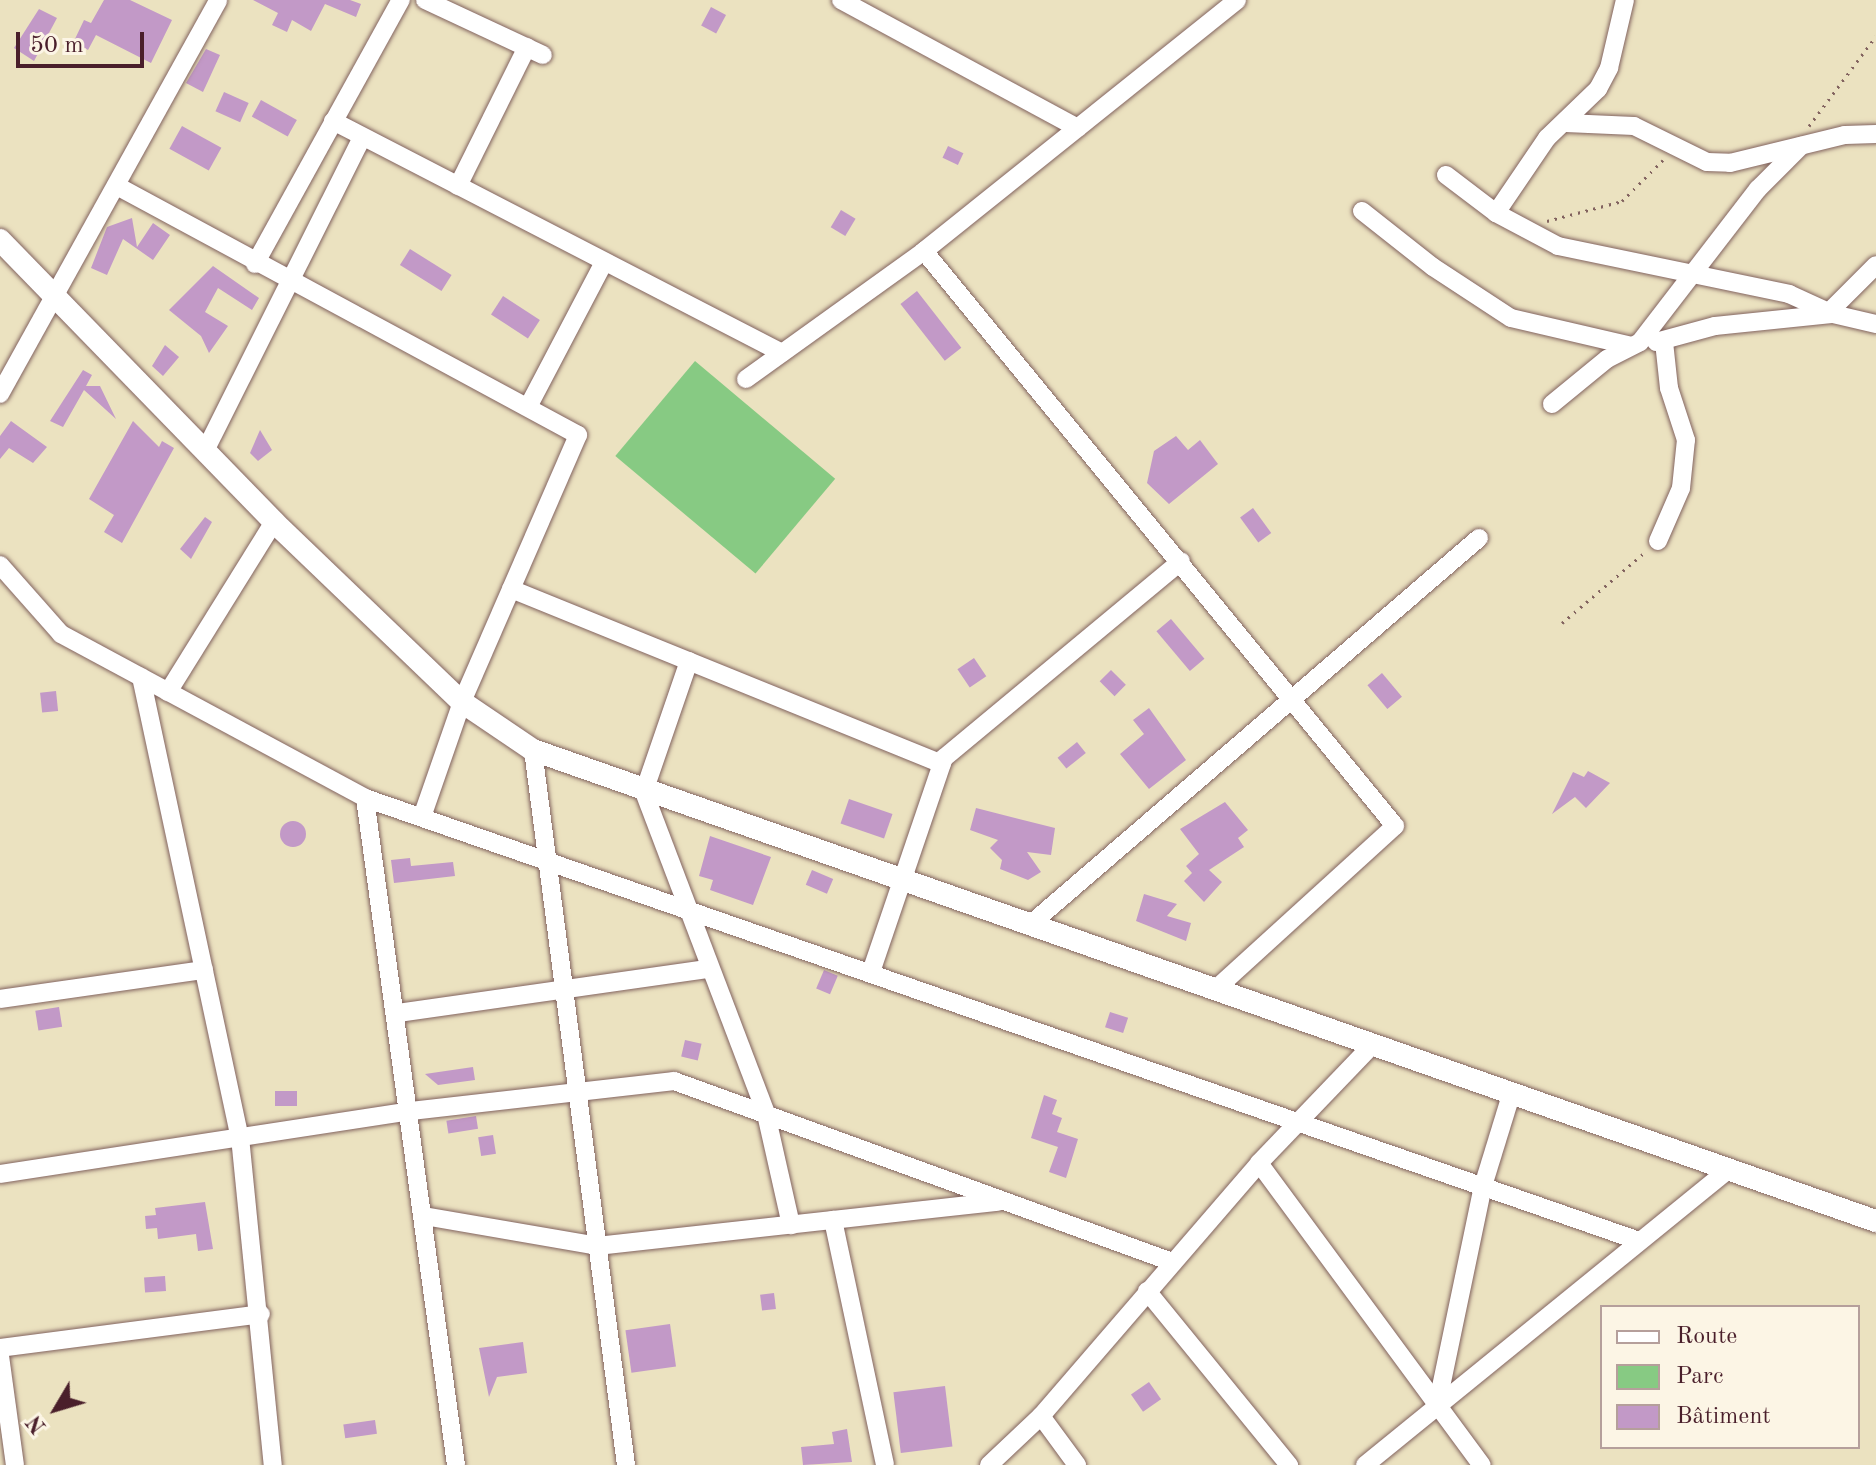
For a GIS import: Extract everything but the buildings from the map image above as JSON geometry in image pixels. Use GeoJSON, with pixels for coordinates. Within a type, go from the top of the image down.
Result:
{"type":"FeatureCollection","features":[{"type":"Feature","properties":{"kind":"street"},"geometry":{"type":"LineString","coordinates":[[0,394],[57,297],[218,0]]}},
{"type":"Feature","properties":{"kind":"street"},"geometry":{"type":"LineString","coordinates":[[255,264],[401,0]]}},
{"type":"Feature","properties":{"kind":"street"},"geometry":{"type":"LineString","coordinates":[[425,0],[535,51],[458,186]]}},
{"type":"Feature","properties":{"kind":"street"},"geometry":{"type":"LineString","coordinates":[[841,0],[1078,128]]}},
{"type":"Feature","properties":{"kind":"street"},"geometry":{"type":"LineString","coordinates":[[746,379],[924,251],[1237,0]]}},
{"type":"Feature","properties":{"kind":"street"},"geometry":{"type":"LineString","coordinates":[[1496,213],[1547,138],[1598,89],[1609,68],[1625,0]]}},
{"type":"Feature","properties":{"kind":"street"},"geometry":{"type":"LineString","coordinates":[[333,121],[782,353]]}},
{"type":"Feature","properties":{"kind":"street"},"geometry":{"type":"LineString","coordinates":[[1566,123],[1634,126],[1675,149],[1707,162],[1730,163],[1845,135],[1872,139]]}},
{"type":"Feature","properties":{"kind":"street"},"geometry":{"type":"LineString","coordinates":[[205,451],[362,137]]}},
{"type":"Feature","properties":{"kind":"street"},"geometry":{"type":"LineString","coordinates":[[1552,404],[1635,344],[1695,275],[1758,189],[1801,146]]}},
{"type":"Feature","properties":{"kind":"street"},"geometry":{"type":"LineString","coordinates":[[1446,175],[1522,229],[1590,256],[1789,294],[1831,313],[1876,324]]}},
{"type":"Feature","properties":{"kind":"street"},"geometry":{"type":"LineString","coordinates":[[117,186],[289,283],[578,435],[462,702],[422,817]]}},
{"type":"Feature","properties":{"kind":"street"},"geometry":{"type":"LineString","coordinates":[[1362,211],[1433,267],[1511,318],[1635,344],[1664,342],[1715,326],[1831,313],[1876,265]]}},
{"type":"Feature","properties":{"kind":"street"},"geometry":{"type":"LineString","coordinates":[[0,240],[274,522],[462,702],[533,750],[644,792],[1032,923],[1876,1221]]}},
{"type":"Feature","properties":{"kind":"street"},"geometry":{"type":"LineString","coordinates":[[924,251],[1395,826],[1217,988]]}},
{"type":"Feature","properties":{"kind":"street"},"geometry":{"type":"LineString","coordinates":[[528,407],[604,262]]}},
{"type":"Feature","properties":{"kind":"street"},"geometry":{"type":"LineString","coordinates":[[1658,541],[1681,488],[1686,440],[1669,388],[1664,342]]}},
{"type":"Feature","properties":{"kind":"street"},"geometry":{"type":"LineString","coordinates":[[168,692],[274,522]]}},
{"type":"Feature","properties":{"kind":"street"},"geometry":{"type":"LineString","coordinates":[[1032,923],[1290,696],[1479,538]]}},
{"type":"Feature","properties":{"kind":"street"},"geometry":{"type":"LineString","coordinates":[[871,972],[942,764],[1181,561]]}},
{"type":"Feature","properties":{"kind":"street"},"geometry":{"type":"LineString","coordinates":[[0,565],[61,634],[365,798],[1639,1241]]}},
{"type":"Feature","properties":{"kind":"street"},"geometry":{"type":"LineString","coordinates":[[511,589],[942,764]]}},
{"type":"Feature","properties":{"kind":"street"},"geometry":{"type":"LineString","coordinates":[[689,661],[644,792],[707,969],[766,1114],[791,1225]]}},
{"type":"Feature","properties":{"kind":"street"},"geometry":{"type":"LineString","coordinates":[[141,677],[240,1137],[261,1314],[273,1465]]}},
{"type":"Feature","properties":{"kind":"street"},"geometry":{"type":"LineString","coordinates":[[533,750],[562,992],[626,1465]]}},
{"type":"Feature","properties":{"kind":"street"},"geometry":{"type":"LineString","coordinates":[[365,798],[398,1013],[456,1465]]}},
{"type":"Feature","properties":{"kind":"street"},"geometry":{"type":"LineString","coordinates":[[398,1013],[707,969]]}},
{"type":"Feature","properties":{"kind":"street"},"geometry":{"type":"LineString","coordinates":[[0,999],[204,970]]}},
{"type":"Feature","properties":{"kind":"street"},"geometry":{"type":"LineString","coordinates":[[989,1465],[1041,1416],[1259,1163],[1373,1044]]}},
{"type":"Feature","properties":{"kind":"street"},"geometry":{"type":"LineString","coordinates":[[0,1174],[411,1111],[576,1089],[674,1081],[1172,1262]]}},
{"type":"Feature","properties":{"kind":"street"},"geometry":{"type":"LineString","coordinates":[[1437,1406],[1483,1186],[1512,1092]]}},
{"type":"Feature","properties":{"kind":"street"},"geometry":{"type":"LineString","coordinates":[[1259,1163],[1482,1465]]}},
{"type":"Feature","properties":{"kind":"street"},"geometry":{"type":"LineString","coordinates":[[1365,1465],[1729,1169]]}},
{"type":"Feature","properties":{"kind":"street"},"geometry":{"type":"LineString","coordinates":[[424,1216],[597,1246],[1005,1201]]}},
{"type":"Feature","properties":{"kind":"street"},"geometry":{"type":"LineString","coordinates":[[833,1220],[885,1465]]}},
{"type":"Feature","properties":{"kind":"street"},"geometry":{"type":"LineString","coordinates":[[1147,1291],[1289,1465]]}},
{"type":"Feature","properties":{"kind":"street"},"geometry":{"type":"LineString","coordinates":[[0,1348],[261,1314]]}},
{"type":"Feature","properties":{"kind":"street"},"geometry":{"type":"LineString","coordinates":[[0,1356],[15,1465]]}},
{"type":"Feature","properties":{"kind":"street"},"geometry":{"type":"LineString","coordinates":[[1041,1416],[1077,1465]]}},
{"type":"Feature","properties":{"kind":"path"},"geometry":{"type":"LineString","coordinates":[[1801,146],[1811,120],[1876,36]]}},
{"type":"Feature","properties":{"kind":"path"},"geometry":{"type":"LineString","coordinates":[[1522,229],[1622,201],[1675,149]]}},
{"type":"Feature","properties":{"kind":"path"},"geometry":{"type":"LineString","coordinates":[[1562,623],[1658,541]]}},
{"type":"Feature","properties":{"kind":"green space"},"geometry":{"type":"Polygon","coordinates":[[[695,361],[835,479],[755,574],[615,456],[695,361]]]}}]}
